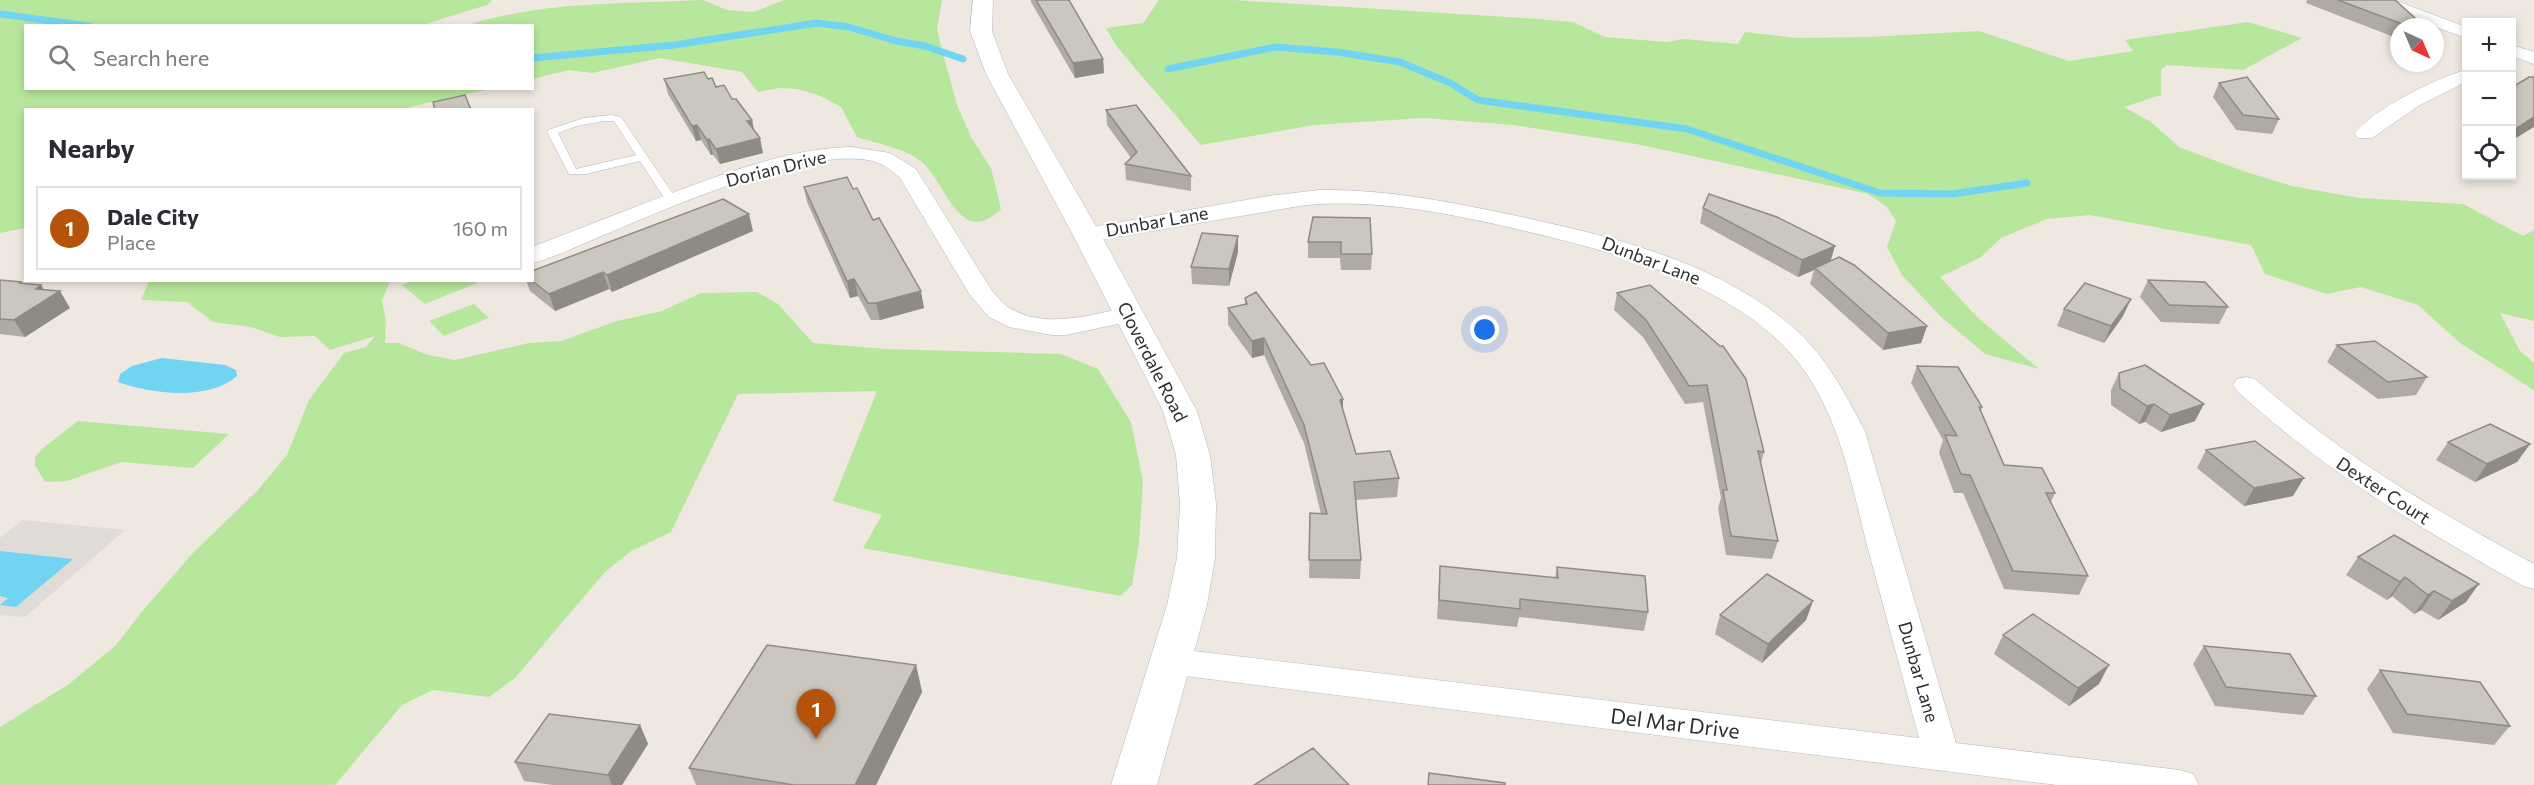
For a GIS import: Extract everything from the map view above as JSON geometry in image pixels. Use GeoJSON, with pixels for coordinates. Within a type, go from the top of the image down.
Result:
{"type":"FeatureCollection","features":[{"type":"Feature","properties":{"kind":"street","name":"Cloverdale Road"},"geometry":{"type":"LineString","coordinates":[[983,0],[981,31],[997,74],[1087,235],[1180,411],[1192,455],[1198,504],[1196,558],[1187,605],[1134,785]]}},
{"type":"Feature","properties":{"kind":"street"},"geometry":{"type":"LineString","coordinates":[[2379,0],[2462,31]]}},
{"type":"Feature","properties":{"kind":"street"},"geometry":{"type":"LineString","coordinates":[[2516,52],[2532,58]]}},
{"type":"Feature","properties":{"kind":"street"},"geometry":{"type":"LineString","coordinates":[[2516,61],[2532,58]]}},
{"type":"Feature","properties":{"kind":"street"},"geometry":{"type":"LineString","coordinates":[[2365,134],[2405,104],[2439,86],[2462,77]]}},
{"type":"Feature","properties":{"kind":"street","name":"Dorian Drive"},"geometry":{"type":"LineString","coordinates":[[534,255],[671,200],[759,170],[814,156],[842,153],[874,156],[892,162],[908,174],[982,295],[998,312],[1018,322],[1052,327],[1066,327],[1128,315]]}},
{"type":"Feature","properties":{"kind":"street","name":"Dunbar Lane"},"geometry":{"type":"LineString","coordinates":[[1087,235],[1280,201],[1319,197],[1391,199],[1430,204],[1589,238],[1631,250],[1701,279],[1753,309],[1802,350],[1829,389],[1851,431],[1942,757]]}},
{"type":"Feature","properties":{"kind":"street","name":"Dexter Court"},"geometry":{"type":"LineString","coordinates":[[2246,385],[2277,415],[2323,452],[2368,483],[2418,515],[2534,578]]}},
{"type":"Feature","properties":{"kind":"street","name":"Del Mar Drive"},"geometry":{"type":"LineString","coordinates":[[1169,661],[2180,785]]}},
{"type":"Feature","properties":{"kind":"lane"},"geometry":{"type":"LineString","coordinates":[[642,157],[576,172],[571,170],[552,132],[601,118],[615,118],[642,157],[671,200]]}},
{"type":"Feature","properties":{"kind":"green space"},"geometry":{"type":"Polygon","coordinates":[[[0,0],[492,0],[487,5],[425,24],[24,24],[24,90],[486,90],[409,108],[24,108],[24,228],[0,233],[0,0]]]}},
{"type":"Feature","properties":{"kind":"green space"},"geometry":{"type":"Polygon","coordinates":[[[703,0],[727,10],[754,12],[784,0],[942,0],[937,29],[957,105],[971,137],[991,168],[1001,209],[987,219],[976,222],[966,218],[948,199],[933,175],[918,159],[902,151],[857,137],[841,107],[818,95],[797,89],[779,88],[758,92],[742,72],[660,58],[592,73],[569,70],[534,79],[534,24],[472,24],[525,12],[614,3],[703,0]]]}},
{"type":"Feature","properties":{"kind":"green space"},"geometry":{"type":"Polygon","coordinates":[[[1159,0],[1233,0],[1573,22],[1605,37],[1667,42],[1684,39],[1738,44],[1745,32],[1797,38],[1979,31],[2069,61],[2133,51],[2125,40],[2248,22],[2302,38],[2243,70],[2167,65],[2161,70],[2161,95],[2124,107],[2151,122],[2179,147],[2243,171],[2292,186],[2360,198],[2463,204],[2523,236],[2534,230],[2534,321],[2500,313],[2520,351],[2534,363],[2534,390],[2460,343],[2418,305],[2361,287],[2327,294],[2265,274],[2251,245],[2090,215],[2047,219],[2001,238],[1981,257],[1940,277],[1977,317],[2039,369],[1985,354],[1940,316],[1902,275],[1887,247],[1896,221],[1887,207],[1868,194],[1636,144],[1513,125],[1424,118],[1314,125],[1201,145],[1117,47],[1106,28],[1143,23],[1159,0]]]}},
{"type":"Feature","properties":{"kind":"green space"},"geometry":{"type":"Polygon","coordinates":[[[149,282],[390,282],[382,301],[386,321],[385,343],[399,343],[428,355],[455,360],[529,343],[561,341],[617,321],[662,311],[701,293],[757,292],[778,304],[813,343],[886,349],[1061,354],[1098,369],[1131,422],[1143,481],[1139,543],[1132,585],[1120,596],[863,548],[882,515],[833,501],[877,391],[738,394],[671,532],[631,551],[605,572],[515,678],[489,697],[433,690],[402,705],[335,785],[0,785],[0,727],[69,684],[116,645],[192,554],[258,490],[287,455],[309,400],[344,353],[366,347],[375,336],[330,350],[315,336],[280,337],[251,327],[213,322],[187,302],[141,300],[149,282]]]}},
{"type":"Feature","properties":{"kind":"green space"},"geometry":{"type":"Polygon","coordinates":[[[410,282],[477,283],[425,304],[402,285],[410,282]]]}},
{"type":"Feature","properties":{"kind":"green space"},"geometry":{"type":"Polygon","coordinates":[[[474,304],[489,318],[444,336],[429,321],[474,304]]]}},
{"type":"Feature","properties":{"kind":"green space"},"geometry":{"type":"Polygon","coordinates":[[[78,421],[229,434],[193,468],[121,462],[67,481],[45,482],[35,465],[35,457],[78,421]]]}},
{"type":"Feature","properties":{"kind":"shaded area"},"geometry":{"type":"Polygon","coordinates":[[[23,520],[125,530],[25,617],[0,615],[0,596],[9,597],[1,604],[72,559],[0,551],[0,538],[23,520]]]}},
{"type":"Feature","properties":{"kind":"water"},"geometry":{"type":"Polygon","coordinates":[[[162,358],[225,365],[236,370],[237,376],[212,389],[179,393],[146,390],[118,382],[120,374],[132,366],[162,358]]]}},
{"type":"Feature","properties":{"kind":"water"},"geometry":{"type":"Polygon","coordinates":[[[0,551],[73,559],[16,607],[0,605],[8,598],[0,596],[0,551]]]}},
{"type":"Feature","properties":{"kind":"building"},"geometry":{"type":"Polygon","coordinates":[[[1036,0],[1069,0],[1103,59],[1073,63],[1036,0]]]}},
{"type":"Feature","properties":{"kind":"building"},"geometry":{"type":"Polygon","coordinates":[[[2338,0],[2395,0],[2415,18],[2390,20],[2338,0]]]}},
{"type":"Feature","properties":{"kind":"building"},"geometry":{"type":"Polygon","coordinates":[[[704,72],[708,79],[712,78],[716,87],[724,85],[732,99],[736,99],[752,120],[747,121],[760,138],[716,149],[697,125],[692,126],[664,79],[704,72]]]}},
{"type":"Feature","properties":{"kind":"building"},"geometry":{"type":"Polygon","coordinates":[[[2247,77],[2279,119],[2243,115],[2219,83],[2247,77]]]}},
{"type":"Feature","properties":{"kind":"building"},"geometry":{"type":"Polygon","coordinates":[[[2529,77],[2534,77],[2534,117],[2516,129],[2516,126],[2516,85],[2529,77]]]}},
{"type":"Feature","properties":{"kind":"building"},"geometry":{"type":"Polygon","coordinates":[[[465,95],[470,108],[434,108],[433,102],[465,95]]]}},
{"type":"Feature","properties":{"kind":"building"},"geometry":{"type":"Polygon","coordinates":[[[1136,105],[1191,176],[1125,164],[1137,152],[1106,110],[1136,105]]]}},
{"type":"Feature","properties":{"kind":"building"},"geometry":{"type":"Polygon","coordinates":[[[847,177],[853,189],[857,188],[873,220],[879,218],[921,291],[868,303],[854,279],[847,281],[804,187],[847,177]]]}},
{"type":"Feature","properties":{"kind":"building"},"geometry":{"type":"Polygon","coordinates":[[[1709,194],[1777,217],[1835,246],[1802,260],[1703,208],[1709,194]]]}},
{"type":"Feature","properties":{"kind":"building"},"geometry":{"type":"Polygon","coordinates":[[[723,199],[749,214],[607,275],[603,272],[549,294],[534,282],[534,270],[723,199]]]}},
{"type":"Feature","properties":{"kind":"building"},"geometry":{"type":"Polygon","coordinates":[[[1313,217],[1370,218],[1372,254],[1341,254],[1341,242],[1308,242],[1313,217]]]}},
{"type":"Feature","properties":{"kind":"building"},"geometry":{"type":"Polygon","coordinates":[[[1202,233],[1238,236],[1229,269],[1191,267],[1202,233]]]}},
{"type":"Feature","properties":{"kind":"building"},"geometry":{"type":"Polygon","coordinates":[[[1839,257],[1854,265],[1927,326],[1888,333],[1815,268],[1839,257]]]}},
{"type":"Feature","properties":{"kind":"building"},"geometry":{"type":"Polygon","coordinates":[[[0,280],[41,285],[36,289],[60,291],[14,320],[0,319],[0,280]]]}},
{"type":"Feature","properties":{"kind":"building"},"geometry":{"type":"Polygon","coordinates":[[[2148,280],[2205,282],[2228,307],[2169,305],[2148,280]]]}},
{"type":"Feature","properties":{"kind":"building"},"geometry":{"type":"Polygon","coordinates":[[[2085,283],[2131,299],[2111,326],[2064,309],[2085,283]]]}},
{"type":"Feature","properties":{"kind":"building"},"geometry":{"type":"Polygon","coordinates":[[[1650,285],[1720,346],[1723,346],[1746,379],[1764,452],[1758,451],[1778,541],[1731,536],[1723,490],[1727,490],[1707,385],[1689,386],[1646,320],[1617,293],[1650,285]]]}},
{"type":"Feature","properties":{"kind":"building"},"geometry":{"type":"Polygon","coordinates":[[[1256,292],[1311,365],[1324,363],[1343,399],[1340,400],[1356,454],[1390,451],[1399,478],[1354,482],[1361,560],[1309,560],[1310,513],[1327,514],[1304,425],[1264,338],[1252,341],[1228,308],[1247,304],[1245,298],[1256,292]]]}},
{"type":"Feature","properties":{"kind":"building"},"geometry":{"type":"Polygon","coordinates":[[[2375,341],[2427,377],[2388,382],[2337,345],[2375,341]]]}},
{"type":"Feature","properties":{"kind":"building"},"geometry":{"type":"Polygon","coordinates":[[[2145,365],[2204,404],[2170,415],[2154,404],[2147,406],[2120,388],[2119,373],[2145,365]]]}},
{"type":"Feature","properties":{"kind":"building"},"geometry":{"type":"Polygon","coordinates":[[[1917,366],[1958,367],[1982,407],[1979,407],[2004,465],[2042,468],[2055,493],[2046,493],[2088,576],[2013,571],[1970,475],[1961,474],[1945,435],[1957,436],[1917,366]]]}},
{"type":"Feature","properties":{"kind":"building"},"geometry":{"type":"Polygon","coordinates":[[[2490,424],[2530,444],[2487,464],[2448,442],[2490,424]]]}},
{"type":"Feature","properties":{"kind":"building"},"geometry":{"type":"Polygon","coordinates":[[[2255,441],[2304,478],[2254,488],[2206,450],[2255,441]]]}},
{"type":"Feature","properties":{"kind":"building"},"geometry":{"type":"Polygon","coordinates":[[[2394,535],[2479,584],[2452,601],[2434,591],[2428,595],[2405,577],[2400,582],[2358,557],[2394,535]]]}},
{"type":"Feature","properties":{"kind":"building"},"geometry":{"type":"Polygon","coordinates":[[[1440,566],[1558,578],[1557,567],[1645,576],[1648,612],[1520,599],[1520,609],[1439,600],[1440,566]]]}},
{"type":"Feature","properties":{"kind":"building"},"geometry":{"type":"Polygon","coordinates":[[[1767,574],[1813,601],[1768,644],[1720,615],[1767,574]]]}},
{"type":"Feature","properties":{"kind":"building"},"geometry":{"type":"Polygon","coordinates":[[[2033,614],[2109,665],[2078,688],[2003,635],[2033,614]]]}},
{"type":"Feature","properties":{"kind":"building"},"geometry":{"type":"Polygon","coordinates":[[[767,645],[916,665],[855,785],[794,785],[689,768],[767,645]]]}},
{"type":"Feature","properties":{"kind":"building"},"geometry":{"type":"Polygon","coordinates":[[[2204,646],[2290,654],[2316,696],[2226,687],[2204,646]]]}},
{"type":"Feature","properties":{"kind":"building"},"geometry":{"type":"Polygon","coordinates":[[[2380,670],[2480,682],[2510,726],[2407,714],[2380,670]]]}},
{"type":"Feature","properties":{"kind":"building"},"geometry":{"type":"Polygon","coordinates":[[[549,714],[640,725],[608,775],[515,762],[549,714]]]}},
{"type":"Feature","properties":{"kind":"building"},"geometry":{"type":"Polygon","coordinates":[[[1313,748],[1349,785],[1254,785],[1313,748]]]}},
{"type":"Feature","properties":{"kind":"building"},"geometry":{"type":"Polygon","coordinates":[[[1429,773],[1505,783],[1505,785],[1428,785],[1429,773]]]}},
{"type":"Feature","properties":{"kind":"waterway"},"geometry":{"type":"LineString","coordinates":[[0,14],[74,24]]}},
{"type":"Feature","properties":{"kind":"waterway"},"geometry":{"type":"LineString","coordinates":[[534,58],[674,45],[817,23],[849,27],[896,41],[925,46],[963,59]]}},
{"type":"Feature","properties":{"kind":"waterway"},"geometry":{"type":"LineString","coordinates":[[1168,69],[1275,47],[1337,52],[1400,62],[1450,83],[1478,100],[1687,129],[1880,193],[1952,194],[2027,183]]}},
{"type":"Feature","properties":{"kind":"place","name":"Dale City"},"geometry":{"type":"Point","coordinates":[816,739]}}]}
